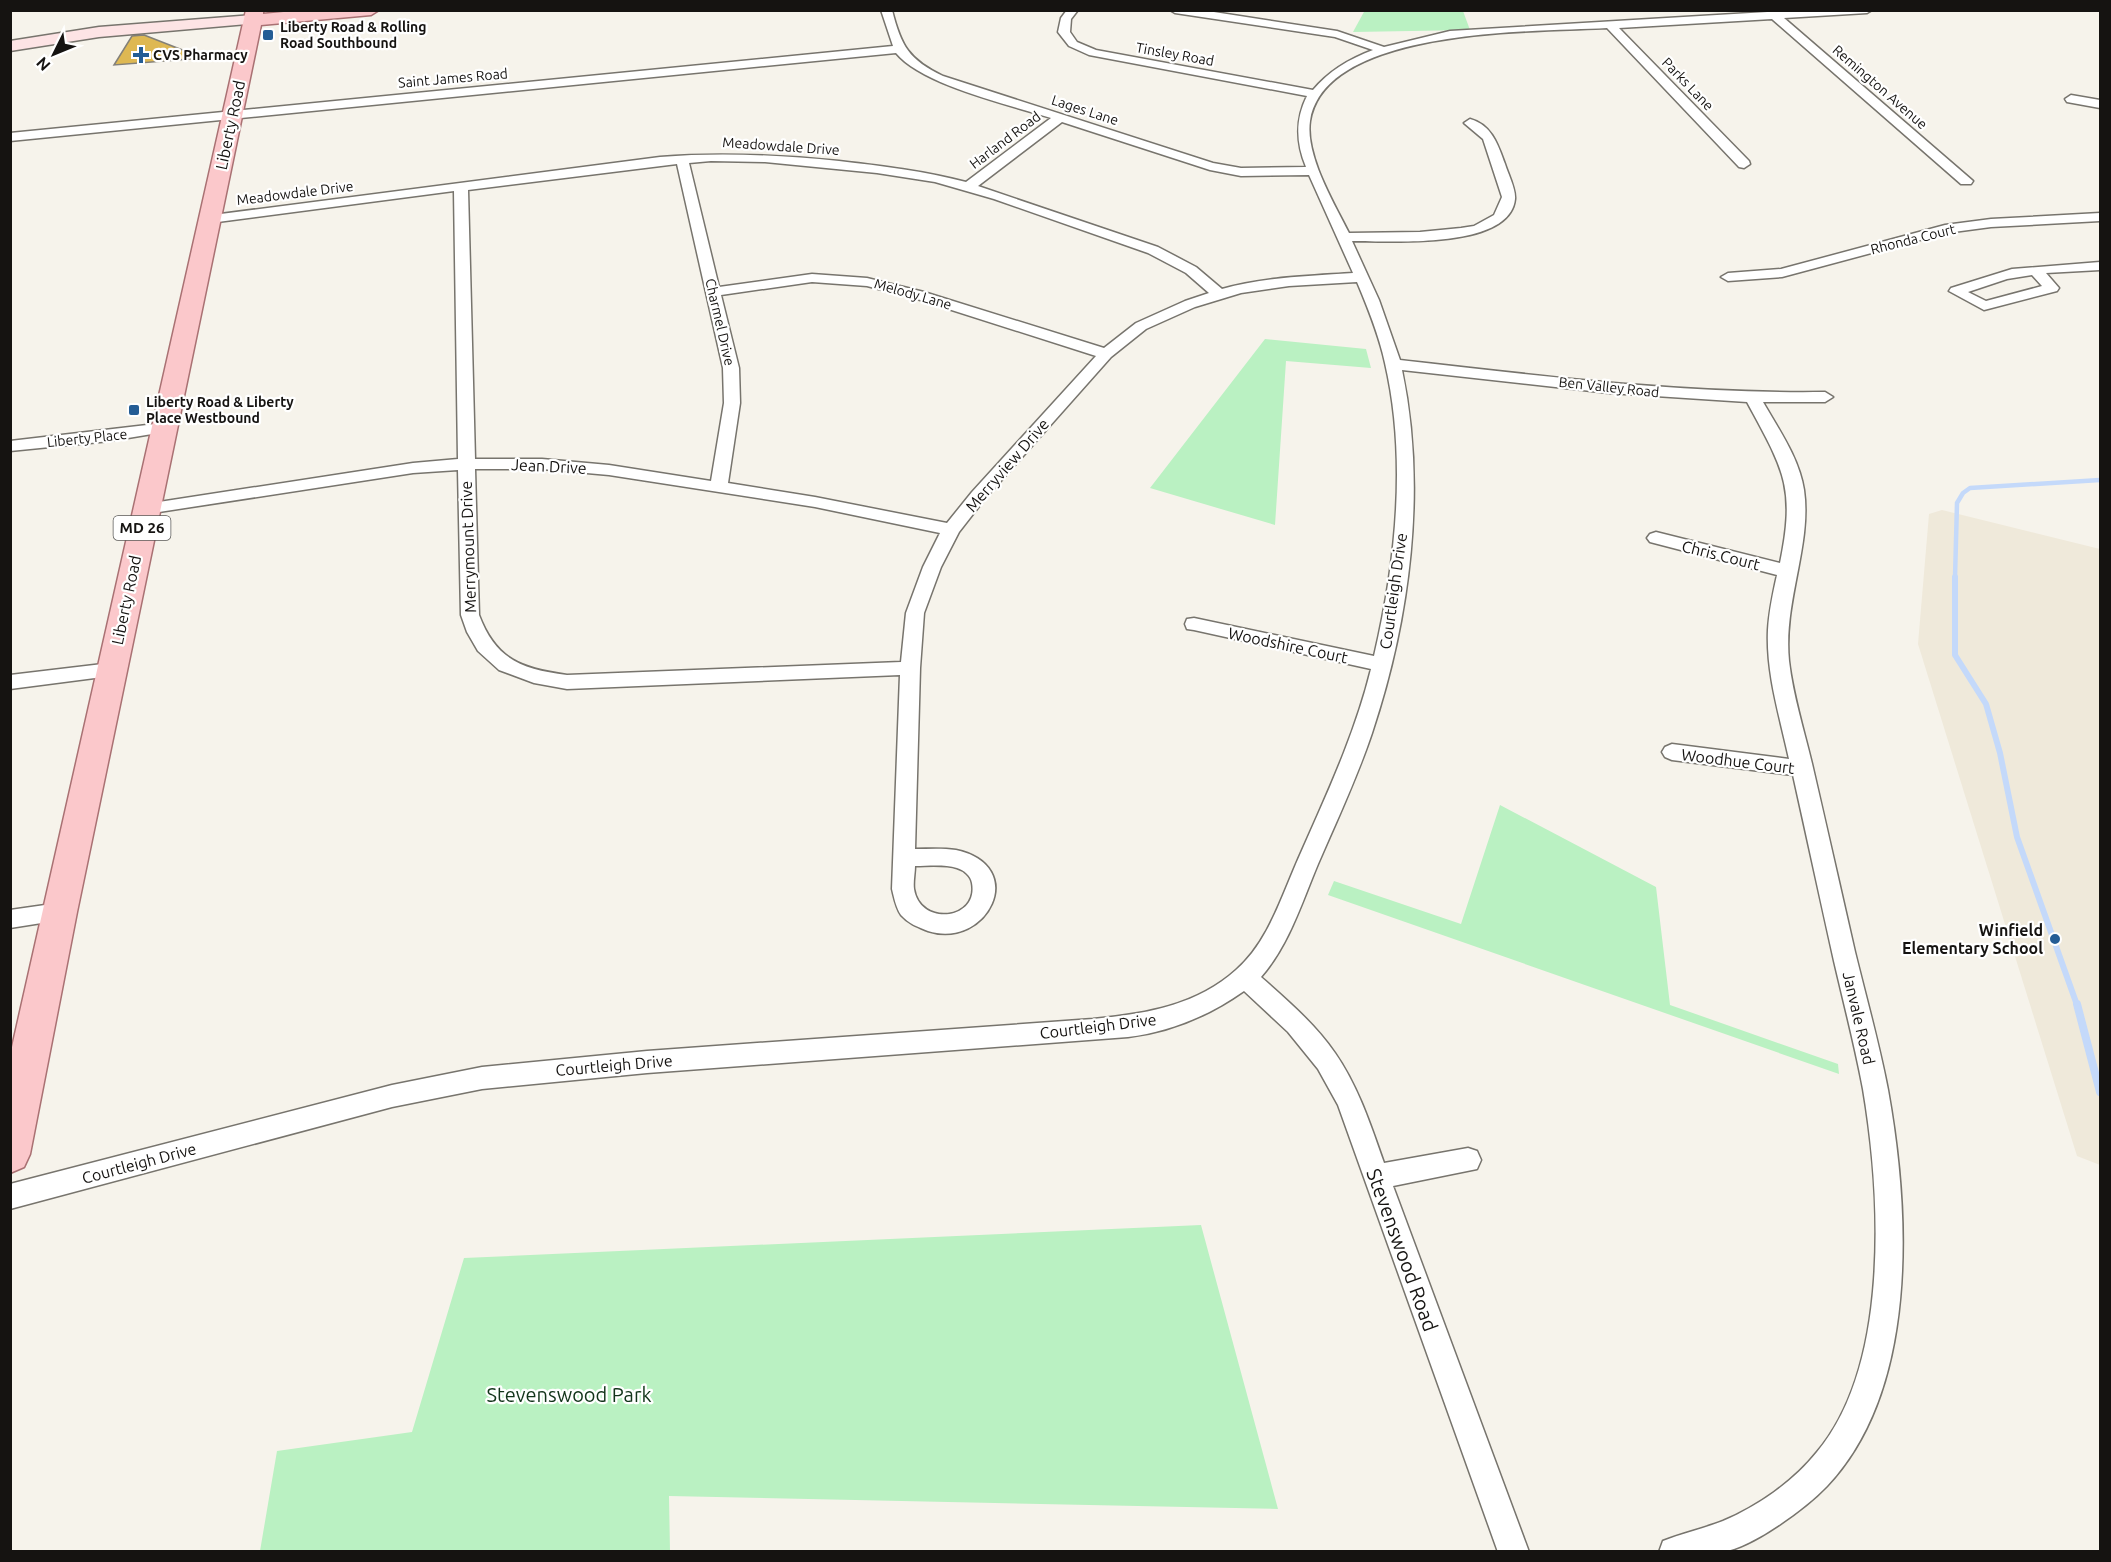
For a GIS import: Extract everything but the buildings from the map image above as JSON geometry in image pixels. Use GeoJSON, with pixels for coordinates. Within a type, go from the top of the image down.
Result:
{"type":"FeatureCollection","features":[{"type":"Feature","properties":{"kind":"main road"},"geometry":{"type":"LineString","coordinates":[[254,15],[371,10]]}},
{"type":"Feature","properties":{"kind":"main road","name":"Liberty Road"},"geometry":{"type":"LineString","coordinates":[[10,1154],[59,912],[254,15]]}},
{"type":"Feature","properties":{"kind":"street"},"geometry":{"type":"LineString","coordinates":[[886,10],[898,49]]}},
{"type":"Feature","properties":{"kind":"street","name":"Tinsley Road"},"geometry":{"type":"LineString","coordinates":[[1073,10],[1063,25],[1064,32],[1073,44],[1093,53],[1314,94]]}},
{"type":"Feature","properties":{"kind":"street"},"geometry":{"type":"LineString","coordinates":[[1175,10],[1383,40],[1610,24],[1867,10]]}},
{"type":"Feature","properties":{"kind":"street"},"geometry":{"type":"LineString","coordinates":[[10,46],[99,32],[254,15]]}},
{"type":"Feature","properties":{"kind":"street","name":"Remington Avenue"},"geometry":{"type":"LineString","coordinates":[[1775,16],[1966,181]]}},
{"type":"Feature","properties":{"kind":"street","name":"Parks Lane"},"geometry":{"type":"LineString","coordinates":[[1610,24],[1744,164]]}},
{"type":"Feature","properties":{"kind":"street"},"geometry":{"type":"LineString","coordinates":[[1383,40],[1450,34]]}},
{"type":"Feature","properties":{"kind":"street","name":"Courtleigh Drive"},"geometry":{"type":"LineString","coordinates":[[10,1197],[392,1096],[482,1078],[568,1068],[1093,1030],[1151,1023],[1196,1006],[1245,977],[1266,950],[1287,912],[1350,766],[1368,714],[1391,624],[1403,523],[1406,458],[1399,392],[1380,324],[1313,171],[1302,134],[1302,121],[1314,94],[1334,75],[1383,40]]}},
{"type":"Feature","properties":{"kind":"street","name":"Saint James Road"},"geometry":{"type":"LineString","coordinates":[[10,137],[898,49]]}},
{"type":"Feature","properties":{"kind":"street","name":"Lages Lane"},"geometry":{"type":"LineString","coordinates":[[898,49],[912,64],[939,78],[1224,169],[1257,172],[1313,171]]}},
{"type":"Feature","properties":{"kind":"street"},"geometry":{"type":"LineString","coordinates":[[2071,99],[2100,104]]}},
{"type":"Feature","properties":{"kind":"street","name":"Harland Road"},"geometry":{"type":"LineString","coordinates":[[969,186],[1060,118]]}},
{"type":"Feature","properties":{"kind":"street"},"geometry":{"type":"LineString","coordinates":[[1343,237],[1461,232],[1490,224],[1502,215],[1508,205],[1509,197],[1495,154],[1488,137],[1470,123]]}},
{"type":"Feature","properties":{"kind":"street","name":"Meadowdale Drive"},"geometry":{"type":"LineString","coordinates":[[210,219],[682,159],[765,158],[903,172],[969,186],[1153,250],[1191,270],[1220,294]]}},
{"type":"Feature","properties":{"kind":"street","name":"Charmel Drive"},"geometry":{"type":"LineString","coordinates":[[682,159],[731,368],[733,387],[719,487]]}},
{"type":"Feature","properties":{"kind":"street","name":"Merrymount Drive"},"geometry":{"type":"LineString","coordinates":[[461,187],[465,464],[470,615],[483,648],[497,660],[516,671],[538,678],[567,682],[910,668]]}},
{"type":"Feature","properties":{"kind":"street","name":"Rhonda Court"},"geometry":{"type":"LineString","coordinates":[[1728,277],[1782,273],[1956,228],[2100,217]]}},
{"type":"Feature","properties":{"kind":"street"},"geometry":{"type":"LineString","coordinates":[[2035,270],[2052,288],[1984,306],[1956,291],[2009,274],[2035,270],[2100,266]]}},
{"type":"Feature","properties":{"kind":"street","name":"Merryview Drive"},"geometry":{"type":"LineString","coordinates":[[905,857],[957,859],[971,865],[981,874],[986,887],[979,908],[970,916],[949,924],[938,924],[918,918],[909,910],[904,900],[905,857],[910,668],[915,613],[932,567],[951,530],[978,496],[1106,354],[1141,326],[1220,294],[1260,285],[1360,277]]}},
{"type":"Feature","properties":{"kind":"street","name":"Melody Lane"},"geometry":{"type":"LineString","coordinates":[[714,292],[812,278],[867,282],[909,292],[1106,354]]}},
{"type":"Feature","properties":{"kind":"street","name":"Ben Valley Road"},"geometry":{"type":"LineString","coordinates":[[1393,364],[1652,392],[1753,398],[1825,397]]}},
{"type":"Feature","properties":{"kind":"street","name":"Janvale Road"},"geometry":{"type":"LineString","coordinates":[[1674,1551],[1707,1544],[1759,1520],[1799,1494],[1833,1457],[1859,1412],[1876,1354],[1888,1279],[1885,1155],[1875,1089],[1781,677],[1777,644],[1779,614],[1796,512],[1795,490],[1781,450],[1753,398]]}},
{"type":"Feature","properties":{"kind":"street","name":"Liberty Place"},"geometry":{"type":"LineString","coordinates":[[10,446],[164,428]]}},
{"type":"Feature","properties":{"kind":"street","name":"Jean Drive"},"geometry":{"type":"LineString","coordinates":[[146,509],[379,472],[465,464],[575,467],[854,509],[951,530]]}},
{"type":"Feature","properties":{"kind":"street","name":"Chris Court"},"geometry":{"type":"LineString","coordinates":[[1656,538],[1786,571]]}},
{"type":"Feature","properties":{"kind":"street","name":"Woodshire Court"},"geometry":{"type":"LineString","coordinates":[[1194,624],[1382,665]]}},
{"type":"Feature","properties":{"kind":"street"},"geometry":{"type":"LineString","coordinates":[[10,682],[111,670]]}},
{"type":"Feature","properties":{"kind":"street","name":"Woodhue Court"},"geometry":{"type":"LineString","coordinates":[[1672,753],[1803,769]]}},
{"type":"Feature","properties":{"kind":"street"},"geometry":{"type":"LineString","coordinates":[[10,919],[59,912]]}},
{"type":"Feature","properties":{"kind":"street","name":"Stevenswood Road"},"geometry":{"type":"LineString","coordinates":[[1245,977],[1297,1025],[1327,1061],[1348,1102],[1514,1551]]}},
{"type":"Feature","properties":{"kind":"street"},"geometry":{"type":"LineString","coordinates":[[1375,1178],[1468,1160]]}},
{"type":"Feature","properties":{"kind":"shaded area","name":"Winfield Elementary School"},"geometry":{"type":"Polygon","coordinates":[[[1942,510],[2100,549],[2100,1165],[2077,1156],[1918,644],[1929,514],[1942,510]]]}},
{"type":"Feature","properties":{"kind":"green space"},"geometry":{"type":"Polygon","coordinates":[[[1365,10],[1463,11],[1470,30],[1353,32],[1365,10]]]}},
{"type":"Feature","properties":{"kind":"green space"},"geometry":{"type":"Polygon","coordinates":[[[1265,339],[1366,349],[1371,368],[1286,361],[1275,525],[1150,488],[1265,339]]]}},
{"type":"Feature","properties":{"kind":"green space"},"geometry":{"type":"Polygon","coordinates":[[[1500,805],[1656,887],[1670,1005],[1838,1064],[1839,1074],[1328,895],[1334,881],[1461,924],[1500,805]]]}},
{"type":"Feature","properties":{"kind":"green space","name":"Stevenswood Park"},"geometry":{"type":"Polygon","coordinates":[[[1201,1225],[1278,1509],[669,1496],[670,1551],[260,1551],[277,1451],[412,1432],[464,1258],[1201,1225]]]}},
{"type":"Feature","properties":{"kind":"waterway"},"geometry":{"type":"LineString","coordinates":[[1955,578],[1957,503],[1963,493],[1970,488],[2100,480]]}},
{"type":"Feature","properties":{"kind":"waterway"},"geometry":{"type":"LineString","coordinates":[[1955,578],[1955,655],[1986,704],[2000,753],[2017,837],[2077,1005]]}},
{"type":"Feature","properties":{"kind":"waterway"},"geometry":{"type":"LineString","coordinates":[[2077,1004],[2100,1092]]}},
{"type":"Feature","properties":{"kind":"place","name":"Liberty Road & Rolling Road Southbound"},"geometry":{"type":"Point","coordinates":[268,35]}},
{"type":"Feature","properties":{"kind":"place","name":"CVS Pharmacy"},"geometry":{"type":"Point","coordinates":[141,55]}},
{"type":"Feature","properties":{"kind":"place","name":"Liberty Road & Liberty Place Westbound"},"geometry":{"type":"Point","coordinates":[134,410]}},
{"type":"Feature","properties":{"kind":"place","name":"Winfield Elementary School"},"geometry":{"type":"Point","coordinates":[2055,939]}}]}
